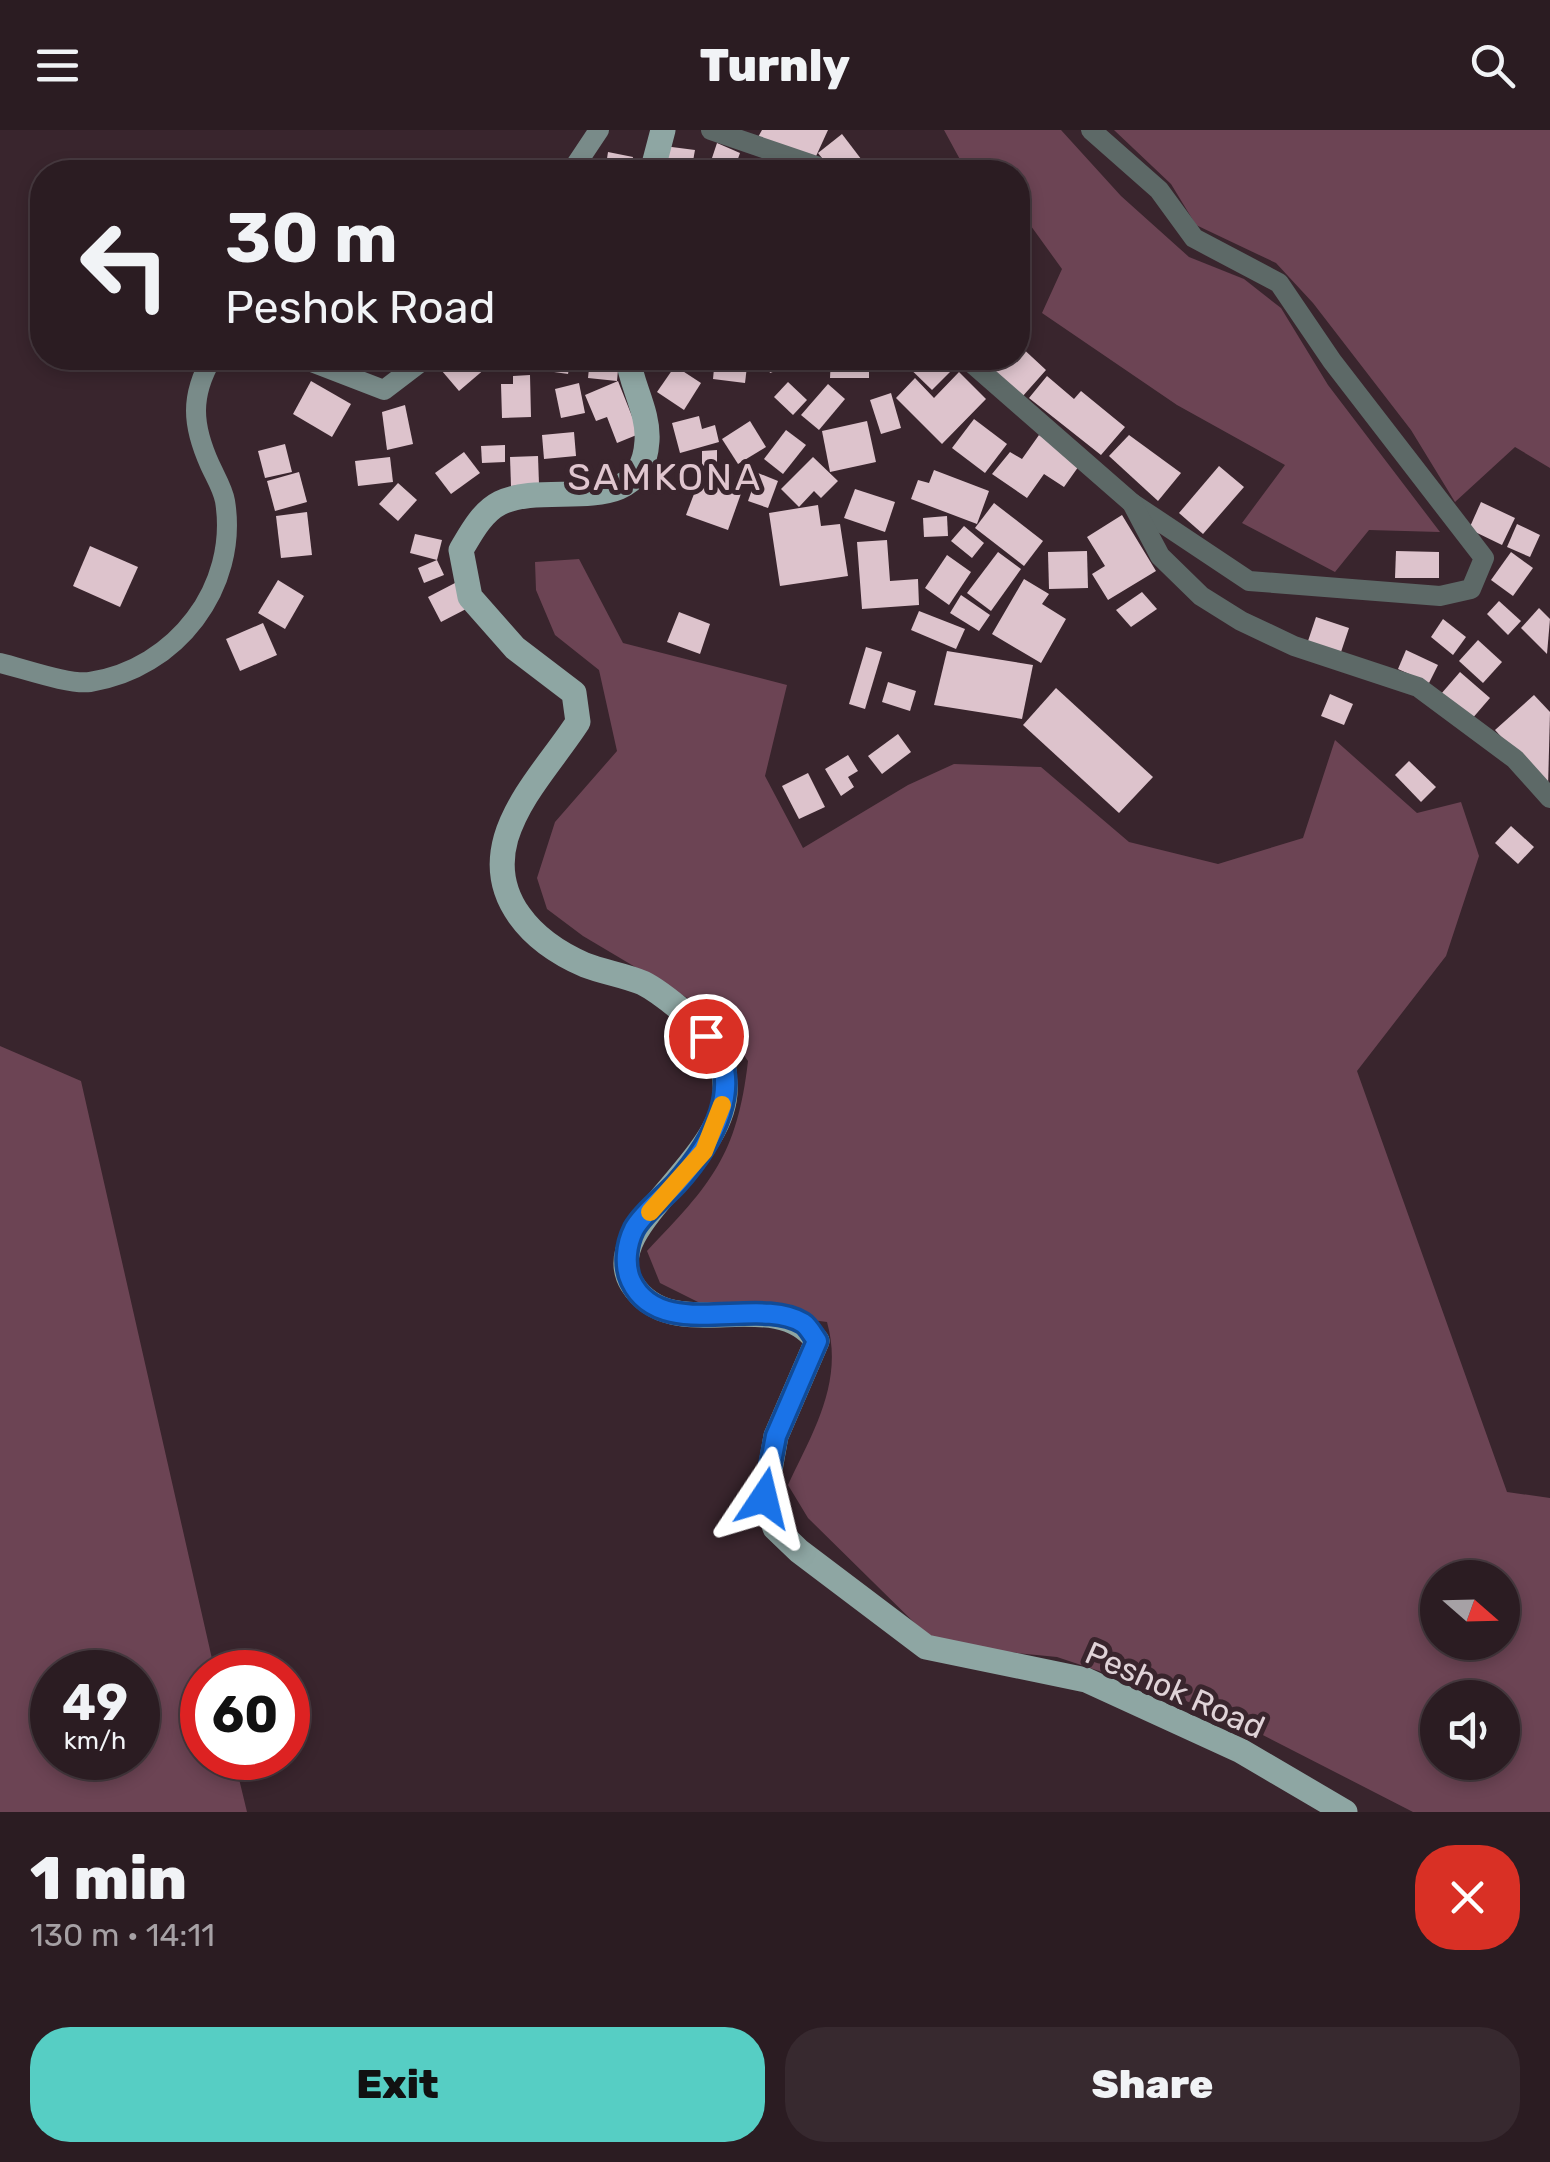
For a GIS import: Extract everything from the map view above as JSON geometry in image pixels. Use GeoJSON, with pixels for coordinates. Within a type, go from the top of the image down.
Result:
{"type":"FeatureCollection","features":[{"type":"Feature","properties":{"kind":"main road"},"geometry":{"type":"LineString","coordinates":[[579,160],[600,130]]}},
{"type":"Feature","properties":{"kind":"main road"},"geometry":{"type":"LineString","coordinates":[[655,160],[663,130]]}},
{"type":"Feature","properties":{"kind":"main road"},"geometry":{"type":"LineString","coordinates":[[0,663],[87,682],[156,660],[202,612],[226,559],[225,498],[197,436],[196,385],[205,370]]}},
{"type":"Feature","properties":{"kind":"main road"},"geometry":{"type":"LineString","coordinates":[[332,370],[384,390],[410,370]]}},
{"type":"Feature","properties":{"kind":"main road","name":"Peshok Road"},"geometry":{"type":"LineString","coordinates":[[631,370],[647,441],[636,476],[620,490],[548,494],[501,502],[478,522],[461,550],[470,597],[515,648],[574,693],[578,722],[525,798],[507,835],[500,870],[510,901],[530,932],[584,964],[645,984],[692,1020],[721,1051],[726,1088],[720,1118],[704,1151],[634,1229],[626,1261],[632,1285],[655,1304],[690,1316],[776,1315],[804,1323],[817,1341],[776,1436],[764,1498],[775,1528],[926,1646],[1086,1680],[1241,1751],[1345,1812]]}},
{"type":"Feature","properties":{"kind":"street"},"geometry":{"type":"LineString","coordinates":[[711,130],[798,160]]}},
{"type":"Feature","properties":{"kind":"street"},"geometry":{"type":"LineString","coordinates":[[980,370],[1132,503],[1250,581],[1440,596],[1471,589],[1484,558],[1332,361],[1279,283],[1194,238],[1159,190],[1091,130]]}},
{"type":"Feature","properties":{"kind":"street"},"geometry":{"type":"LineString","coordinates":[[1132,503],[1160,556],[1202,596],[1241,621],[1294,646],[1418,687],[1515,759],[1550,798]]}},
{"type":"Feature","properties":{"kind":"shaded area"},"geometry":{"type":"Polygon","coordinates":[[[944,130],[1061,130],[1121,196],[1189,257],[1244,279],[1281,308],[1328,385],[1440,532],[1369,530],[1335,572],[1242,523],[1285,465],[1177,405],[1042,313],[1062,269],[1030,225],[1030,160],[960,160],[944,130]]]}},
{"type":"Feature","properties":{"kind":"shaded area"},"geometry":{"type":"Polygon","coordinates":[[[1114,130],[1550,130],[1550,468],[1515,447],[1455,502],[1411,430],[1313,303],[1276,263],[1196,225],[1171,184],[1114,130]]]}},
{"type":"Feature","properties":{"kind":"shaded area"},"geometry":{"type":"Polygon","coordinates":[[[579,559],[623,643],[787,685],[765,776],[803,848],[908,785],[954,764],[1041,767],[1129,842],[1218,864],[1303,838],[1335,740],[1417,813],[1461,802],[1479,856],[1446,956],[1357,1071],[1507,1492],[1550,1498],[1550,1812],[1413,1812],[1255,1731],[1177,1697],[1057,1657],[937,1645],[808,1518],[788,1485],[816,1426],[829,1386],[832,1365],[827,1322],[706,1306],[660,1283],[647,1251],[688,1206],[717,1166],[737,1121],[748,1061],[716,1015],[583,936],[547,909],[537,878],[555,822],[617,751],[599,670],[555,635],[536,590],[535,562],[579,559]]]}},
{"type":"Feature","properties":{"kind":"shaded area"},"geometry":{"type":"Polygon","coordinates":[[[0,1046],[81,1081],[210,1650],[180,1650],[180,1780],[239,1780],[247,1812],[0,1812],[0,1046]]]}},
{"type":"Feature","properties":{"kind":"building"},"geometry":{"type":"Polygon","coordinates":[[[762,130],[828,130],[814,160],[801,160],[757,139],[762,130]]]}},
{"type":"Feature","properties":{"kind":"building"},"geometry":{"type":"Polygon","coordinates":[[[842,134],[862,160],[824,160],[818,153],[842,134]]]}},
{"type":"Feature","properties":{"kind":"building"},"geometry":{"type":"Polygon","coordinates":[[[717,143],[740,153],[738,160],[711,160],[717,143]]]}},
{"type":"Feature","properties":{"kind":"building"},"geometry":{"type":"Polygon","coordinates":[[[664,146],[695,150],[693,160],[662,160],[664,146]]]}},
{"type":"Feature","properties":{"kind":"building"},"geometry":{"type":"Polygon","coordinates":[[[608,152],[633,157],[632,160],[607,160],[608,152]]]}},
{"type":"Feature","properties":{"kind":"building"},"geometry":{"type":"Polygon","coordinates":[[[1030,355],[1046,370],[1022,397],[992,370],[1030,370],[1030,355]]]}},
{"type":"Feature","properties":{"kind":"building"},"geometry":{"type":"Polygon","coordinates":[[[443,370],[484,370],[459,391],[443,370]]]}},
{"type":"Feature","properties":{"kind":"building"},"geometry":{"type":"Polygon","coordinates":[[[589,370],[618,370],[617,381],[588,378],[589,370]]]}},
{"type":"Feature","properties":{"kind":"building"},"geometry":{"type":"Polygon","coordinates":[[[672,370],[681,370],[701,383],[684,410],[657,392],[672,370]]]}},
{"type":"Feature","properties":{"kind":"building"},"geometry":{"type":"Polygon","coordinates":[[[714,370],[747,370],[745,383],[713,379],[714,370]]]}},
{"type":"Feature","properties":{"kind":"building"},"geometry":{"type":"Polygon","coordinates":[[[830,370],[869,370],[869,378],[830,378],[830,370]]]}},
{"type":"Feature","properties":{"kind":"building"},"geometry":{"type":"Polygon","coordinates":[[[911,370],[952,370],[932,390],[911,370]]]}},
{"type":"Feature","properties":{"kind":"building"},"geometry":{"type":"Polygon","coordinates":[[[959,372],[986,399],[942,444],[896,398],[915,378],[934,398],[959,372]]]}},
{"type":"Feature","properties":{"kind":"building"},"geometry":{"type":"Polygon","coordinates":[[[530,375],[531,417],[502,418],[501,384],[513,384],[513,376],[530,375]]]}},
{"type":"Feature","properties":{"kind":"building"},"geometry":{"type":"Polygon","coordinates":[[[1047,376],[1074,399],[1081,391],[1125,427],[1101,455],[1029,398],[1047,376]]]}},
{"type":"Feature","properties":{"kind":"building"},"geometry":{"type":"Polygon","coordinates":[[[311,381],[351,404],[332,437],[293,414],[311,381]]]}},
{"type":"Feature","properties":{"kind":"building"},"geometry":{"type":"Polygon","coordinates":[[[618,381],[639,434],[617,443],[607,417],[596,421],[585,395],[618,381]]]}},
{"type":"Feature","properties":{"kind":"building"},"geometry":{"type":"Polygon","coordinates":[[[788,382],[807,400],[793,415],[774,397],[788,382]]]}},
{"type":"Feature","properties":{"kind":"building"},"geometry":{"type":"Polygon","coordinates":[[[579,383],[585,413],[561,418],[555,389],[579,383]]]}},
{"type":"Feature","properties":{"kind":"building"},"geometry":{"type":"Polygon","coordinates":[[[828,384],[845,399],[819,430],[801,415],[828,384]]]}},
{"type":"Feature","properties":{"kind":"building"},"geometry":{"type":"Polygon","coordinates":[[[891,393],[901,428],[881,434],[870,400],[891,393]]]}},
{"type":"Feature","properties":{"kind":"building"},"geometry":{"type":"Polygon","coordinates":[[[405,405],[413,444],[387,450],[382,412],[405,405]]]}},
{"type":"Feature","properties":{"kind":"building"},"geometry":{"type":"Polygon","coordinates":[[[699,416],[702,429],[715,425],[719,442],[680,453],[672,423],[699,416]]]}},
{"type":"Feature","properties":{"kind":"building"},"geometry":{"type":"Polygon","coordinates":[[[974,419],[1007,444],[985,473],[952,448],[974,419]]]}},
{"type":"Feature","properties":{"kind":"building"},"geometry":{"type":"Polygon","coordinates":[[[750,421],[766,447],[738,464],[722,439],[750,421]]]}},
{"type":"Feature","properties":{"kind":"building"},"geometry":{"type":"Polygon","coordinates":[[[867,421],[876,462],[830,472],[822,431],[867,421]]]}},
{"type":"Feature","properties":{"kind":"building"},"geometry":{"type":"Polygon","coordinates":[[[786,430],[806,445],[783,474],[764,459],[786,430]]]}},
{"type":"Feature","properties":{"kind":"building"},"geometry":{"type":"Polygon","coordinates":[[[574,432],[576,456],[544,459],[542,435],[574,432]]]}},
{"type":"Feature","properties":{"kind":"building"},"geometry":{"type":"Polygon","coordinates":[[[1039,435],[1081,463],[1064,487],[1044,474],[1027,498],[992,474],[1010,452],[1022,459],[1039,435]]]}},
{"type":"Feature","properties":{"kind":"building"},"geometry":{"type":"Polygon","coordinates":[[[1129,435],[1181,473],[1158,501],[1109,456],[1129,435]]]}},
{"type":"Feature","properties":{"kind":"building"},"geometry":{"type":"Polygon","coordinates":[[[285,444],[292,472],[265,478],[258,451],[285,444]]]}},
{"type":"Feature","properties":{"kind":"building"},"geometry":{"type":"Polygon","coordinates":[[[505,445],[505,462],[482,463],[481,446],[505,445]]]}},
{"type":"Feature","properties":{"kind":"building"},"geometry":{"type":"Polygon","coordinates":[[[717,450],[717,466],[702,466],[702,451],[717,450]]]}},
{"type":"Feature","properties":{"kind":"building"},"geometry":{"type":"Polygon","coordinates":[[[464,452],[480,473],[451,494],[435,473],[464,452]]]}},
{"type":"Feature","properties":{"kind":"building"},"geometry":{"type":"Polygon","coordinates":[[[538,456],[539,484],[511,486],[510,457],[538,456]]]}},
{"type":"Feature","properties":{"kind":"building"},"geometry":{"type":"Polygon","coordinates":[[[390,457],[393,482],[358,486],[355,461],[390,457]]]}},
{"type":"Feature","properties":{"kind":"building"},"geometry":{"type":"Polygon","coordinates":[[[813,457],[838,481],[821,498],[814,491],[799,507],[781,489],[813,457]]]}},
{"type":"Feature","properties":{"kind":"building"},"geometry":{"type":"Polygon","coordinates":[[[1219,466],[1244,487],[1203,534],[1179,513],[1219,466]]]}},
{"type":"Feature","properties":{"kind":"building"},"geometry":{"type":"Polygon","coordinates":[[[934,470],[989,491],[977,524],[911,499],[918,480],[929,483],[934,470]]]}},
{"type":"Feature","properties":{"kind":"building"},"geometry":{"type":"Polygon","coordinates":[[[299,472],[307,502],[275,511],[267,481],[299,472]]]}},
{"type":"Feature","properties":{"kind":"building"},"geometry":{"type":"Polygon","coordinates":[[[702,473],[743,488],[728,530],[686,515],[702,473]]]}},
{"type":"Feature","properties":{"kind":"building"},"geometry":{"type":"Polygon","coordinates":[[[758,473],[778,481],[768,508],[748,501],[758,473]]]}},
{"type":"Feature","properties":{"kind":"building"},"geometry":{"type":"Polygon","coordinates":[[[398,483],[417,500],[398,521],[379,504],[398,483]]]}},
{"type":"Feature","properties":{"kind":"building"},"geometry":{"type":"Polygon","coordinates":[[[855,489],[895,502],[885,532],[844,518],[855,489]]]}},
{"type":"Feature","properties":{"kind":"building"},"geometry":{"type":"Polygon","coordinates":[[[1481,502],[1515,518],[1502,545],[1469,529],[1481,502]]]}},
{"type":"Feature","properties":{"kind":"building"},"geometry":{"type":"Polygon","coordinates":[[[994,503],[1043,541],[1024,566],[975,528],[994,503]]]}},
{"type":"Feature","properties":{"kind":"building"},"geometry":{"type":"Polygon","coordinates":[[[818,505],[821,526],[840,524],[848,576],[780,586],[769,513],[818,505]]]}},
{"type":"Feature","properties":{"kind":"building"},"geometry":{"type":"Polygon","coordinates":[[[307,512],[312,555],[281,558],[276,516],[307,512]]]}},
{"type":"Feature","properties":{"kind":"building"},"geometry":{"type":"Polygon","coordinates":[[[1122,515],[1156,571],[1108,600],[1092,574],[1105,566],[1087,537],[1122,515]]]}},
{"type":"Feature","properties":{"kind":"building"},"geometry":{"type":"Polygon","coordinates":[[[947,516],[948,536],[924,537],[923,518],[947,516]]]}},
{"type":"Feature","properties":{"kind":"building"},"geometry":{"type":"Polygon","coordinates":[[[1517,524],[1540,535],[1530,557],[1507,547],[1517,524]]]}},
{"type":"Feature","properties":{"kind":"building"},"geometry":{"type":"Polygon","coordinates":[[[964,526],[984,543],[972,558],[951,541],[964,526]]]}},
{"type":"Feature","properties":{"kind":"building"},"geometry":{"type":"Polygon","coordinates":[[[415,534],[442,540],[437,560],[410,553],[415,534]]]}},
{"type":"Feature","properties":{"kind":"building"},"geometry":{"type":"Polygon","coordinates":[[[887,540],[890,581],[918,579],[919,605],[862,609],[857,542],[887,540]]]}},
{"type":"Feature","properties":{"kind":"building"},"geometry":{"type":"Polygon","coordinates":[[[90,546],[138,567],[120,607],[73,586],[90,546]]]}},
{"type":"Feature","properties":{"kind":"building"},"geometry":{"type":"Polygon","coordinates":[[[1087,551],[1088,588],[1049,589],[1048,552],[1087,551]]]}},
{"type":"Feature","properties":{"kind":"building"},"geometry":{"type":"Polygon","coordinates":[[[1396,551],[1439,552],[1439,578],[1395,578],[1396,551]]]}},
{"type":"Feature","properties":{"kind":"building"},"geometry":{"type":"Polygon","coordinates":[[[998,552],[1021,569],[991,611],[967,593],[998,552]]]}},
{"type":"Feature","properties":{"kind":"building"},"geometry":{"type":"Polygon","coordinates":[[[1511,552],[1533,568],[1513,596],[1491,580],[1511,552]]]}},
{"type":"Feature","properties":{"kind":"building"},"geometry":{"type":"Polygon","coordinates":[[[947,555],[971,572],[949,605],[925,588],[947,555]]]}},
{"type":"Feature","properties":{"kind":"building"},"geometry":{"type":"Polygon","coordinates":[[[437,560],[444,575],[424,583],[418,568],[437,560]]]}},
{"type":"Feature","properties":{"kind":"building"},"geometry":{"type":"Polygon","coordinates":[[[1024,579],[1049,594],[1042,604],[1066,619],[1041,663],[992,634],[1024,579]]]}},
{"type":"Feature","properties":{"kind":"building"},"geometry":{"type":"Polygon","coordinates":[[[278,580],[304,596],[285,629],[258,613],[278,580]]]}},
{"type":"Feature","properties":{"kind":"building"},"geometry":{"type":"Polygon","coordinates":[[[455,583],[468,608],[441,622],[428,597],[455,583]]]}},
{"type":"Feature","properties":{"kind":"building"},"geometry":{"type":"Polygon","coordinates":[[[1142,592],[1157,609],[1131,627],[1116,610],[1142,592]]]}},
{"type":"Feature","properties":{"kind":"building"},"geometry":{"type":"Polygon","coordinates":[[[961,595],[990,615],[979,631],[950,613],[961,595]]]}},
{"type":"Feature","properties":{"kind":"building"},"geometry":{"type":"Polygon","coordinates":[[[1499,601],[1521,621],[1508,635],[1487,614],[1499,601]]]}},
{"type":"Feature","properties":{"kind":"building"},"geometry":{"type":"Polygon","coordinates":[[[1539,608],[1550,619],[1547,654],[1521,628],[1539,608]]]}},
{"type":"Feature","properties":{"kind":"building"},"geometry":{"type":"Polygon","coordinates":[[[919,611],[965,629],[956,649],[911,630],[919,611]]]}},
{"type":"Feature","properties":{"kind":"building"},"geometry":{"type":"Polygon","coordinates":[[[679,612],[710,624],[700,654],[667,642],[679,612]]]}},
{"type":"Feature","properties":{"kind":"building"},"geometry":{"type":"Polygon","coordinates":[[[1316,617],[1349,628],[1341,652],[1308,641],[1316,617]]]}},
{"type":"Feature","properties":{"kind":"building"},"geometry":{"type":"Polygon","coordinates":[[[1443,619],[1466,637],[1453,655],[1431,637],[1443,619]]]}},
{"type":"Feature","properties":{"kind":"building"},"geometry":{"type":"Polygon","coordinates":[[[263,623],[277,655],[240,671],[226,639],[263,623]]]}},
{"type":"Feature","properties":{"kind":"building"},"geometry":{"type":"Polygon","coordinates":[[[1478,640],[1502,662],[1483,683],[1459,661],[1478,640]]]}},
{"type":"Feature","properties":{"kind":"building"},"geometry":{"type":"Polygon","coordinates":[[[866,647],[882,652],[865,709],[849,704],[866,647]]]}},
{"type":"Feature","properties":{"kind":"building"},"geometry":{"type":"Polygon","coordinates":[[[1406,650],[1438,665],[1429,683],[1398,669],[1406,650]]]}},
{"type":"Feature","properties":{"kind":"building"},"geometry":{"type":"Polygon","coordinates":[[[947,651],[1033,665],[1022,719],[934,705],[947,651]]]}},
{"type":"Feature","properties":{"kind":"building"},"geometry":{"type":"Polygon","coordinates":[[[1460,672],[1490,698],[1471,720],[1441,694],[1460,672]]]}},
{"type":"Feature","properties":{"kind":"building"},"geometry":{"type":"Polygon","coordinates":[[[888,682],[916,691],[910,711],[882,702],[888,682]]]}},
{"type":"Feature","properties":{"kind":"building"},"geometry":{"type":"Polygon","coordinates":[[[1056,688],[1153,777],[1119,813],[1023,725],[1056,688]]]}},
{"type":"Feature","properties":{"kind":"building"},"geometry":{"type":"Polygon","coordinates":[[[1330,694],[1353,704],[1344,725],[1321,716],[1330,694]]]}},
{"type":"Feature","properties":{"kind":"building"},"geometry":{"type":"Polygon","coordinates":[[[1534,695],[1550,712],[1548,788],[1495,730],[1534,695]]]}},
{"type":"Feature","properties":{"kind":"building"},"geometry":{"type":"Polygon","coordinates":[[[898,734],[911,752],[882,774],[868,756],[898,734]]]}},
{"type":"Feature","properties":{"kind":"building"},"geometry":{"type":"Polygon","coordinates":[[[848,755],[858,771],[848,777],[854,787],[841,796],[825,769],[848,755]]]}},
{"type":"Feature","properties":{"kind":"building"},"geometry":{"type":"Polygon","coordinates":[[[1409,761],[1436,787],[1421,802],[1395,775],[1409,761]]]}},
{"type":"Feature","properties":{"kind":"building"},"geometry":{"type":"Polygon","coordinates":[[[808,773],[825,807],[799,819],[782,786],[808,773]]]}},
{"type":"Feature","properties":{"kind":"building"},"geometry":{"type":"Polygon","coordinates":[[[1511,826],[1534,847],[1518,864],[1495,843],[1511,826]]]}},
{"type":"Feature","properties":{"kind":"slow traffic"},"geometry":{"type":"LineString","coordinates":[[650,1212],[704,1151],[722,1105]]}},
{"type":"Feature","properties":{"kind":"district","name":"SAMKONA"},"geometry":{"type":"Point","coordinates":[665,477]}},
{"type":"Feature","properties":{"kind":"route"},"geometry":{"type":"LineString","coordinates":[[706,1036],[721,1051],[726,1088],[720,1118],[704,1151],[634,1229],[626,1261],[632,1285],[655,1304],[690,1316],[776,1315],[804,1323],[817,1341],[788,1400],[776,1436],[764,1498]]}}]}
